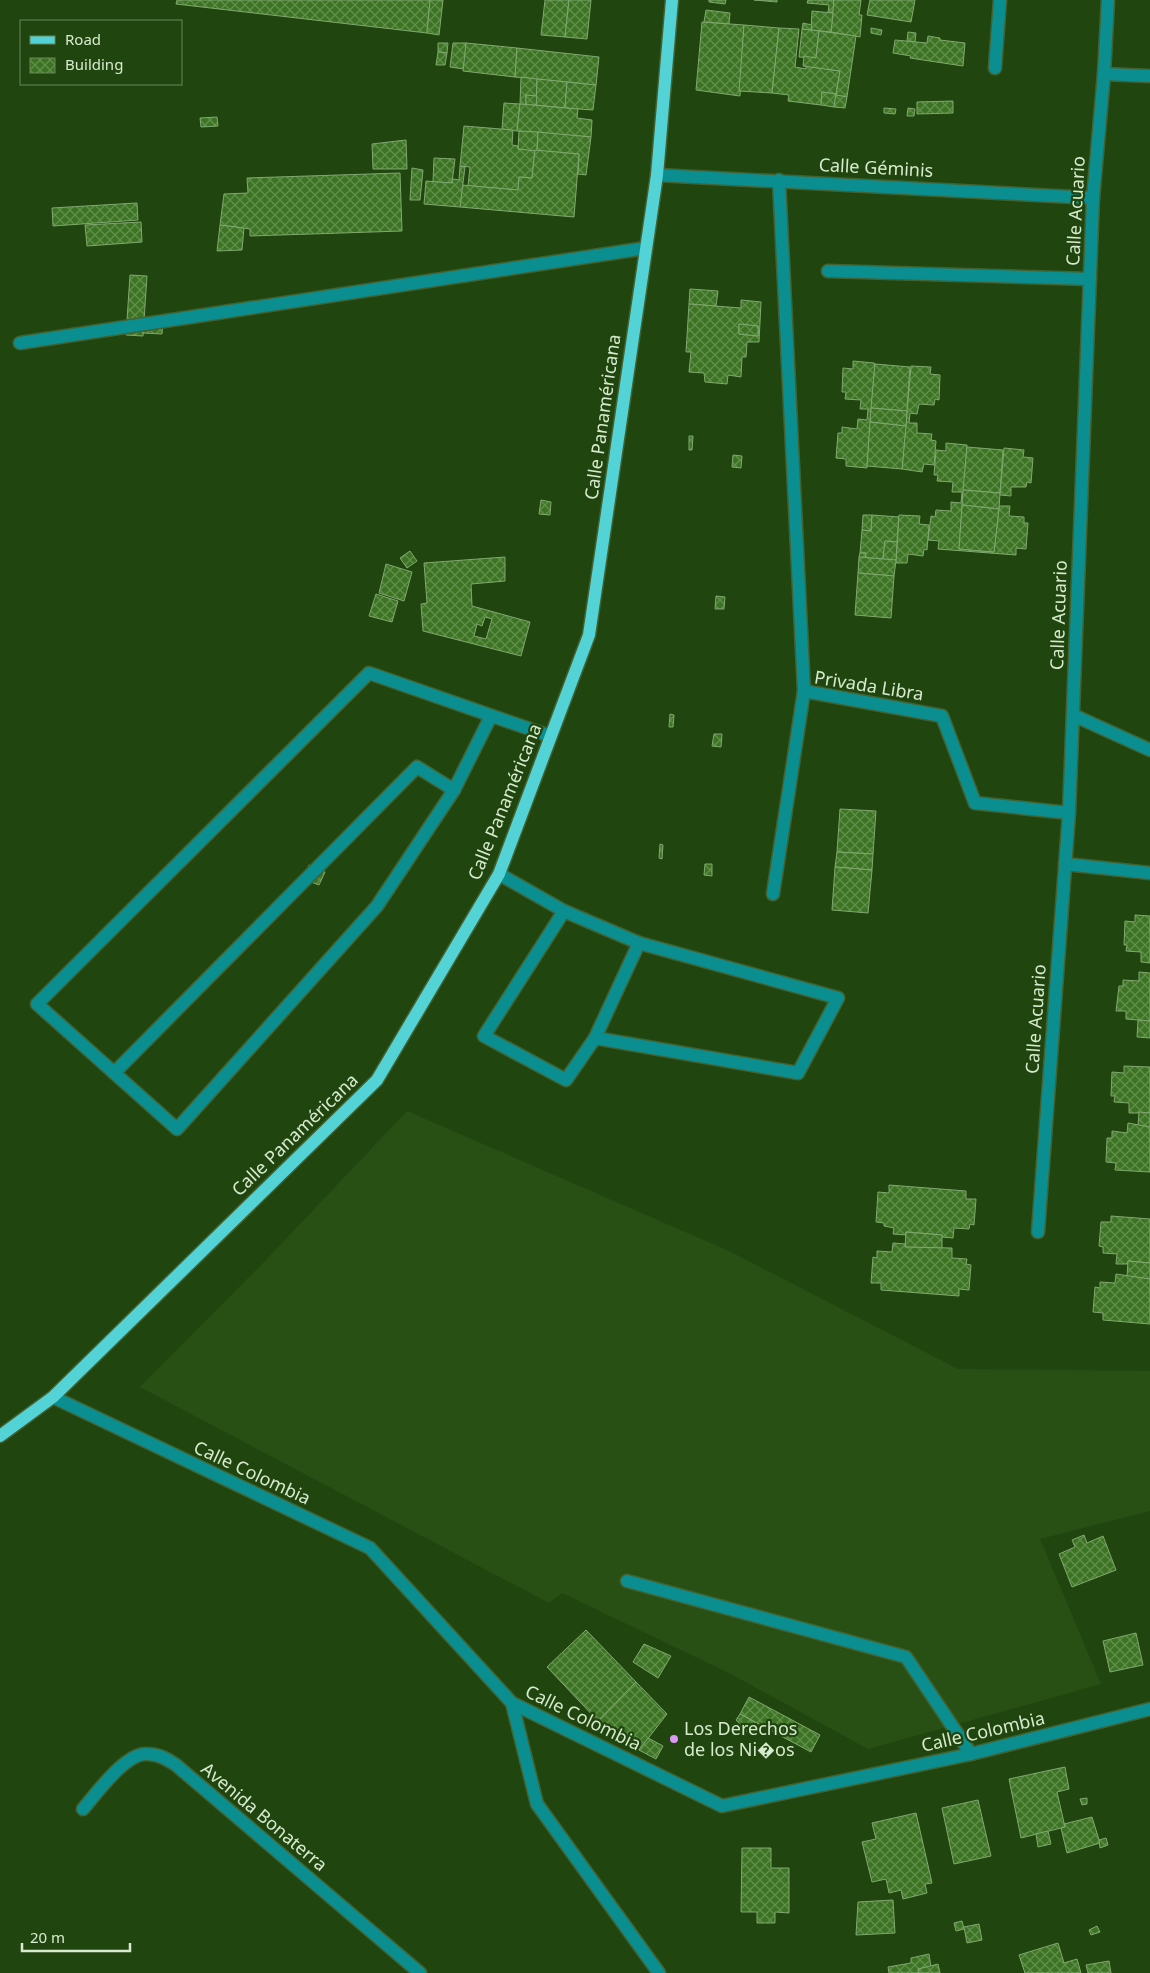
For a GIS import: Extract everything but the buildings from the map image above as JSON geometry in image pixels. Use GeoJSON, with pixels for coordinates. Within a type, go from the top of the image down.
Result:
{"type":"FeatureCollection","features":[{"type":"Feature","properties":{"kind":"main road","name":"Calle Panaméricana"},"geometry":{"type":"LineString","coordinates":[[0,1436],[53,1397],[377,1080],[499,874],[589,635],[657,175],[672,0]]}},
{"type":"Feature","properties":{"kind":"street"},"geometry":{"type":"LineString","coordinates":[[995,68],[1000,0]]}},
{"type":"Feature","properties":{"kind":"street","name":"Calle Acuario"},"geometry":{"type":"LineString","coordinates":[[1038,1232],[1069,813],[1093,198],[1104,74],[1108,0]]}},
{"type":"Feature","properties":{"kind":"street"},"geometry":{"type":"LineString","coordinates":[[1104,74],[1150,76]]}},
{"type":"Feature","properties":{"kind":"street","name":"Calle Géminis"},"geometry":{"type":"LineString","coordinates":[[657,175],[1093,198]]}},
{"type":"Feature","properties":{"kind":"street"},"geometry":{"type":"LineString","coordinates":[[779,180],[804,691]]}},
{"type":"Feature","properties":{"kind":"street"},"geometry":{"type":"LineString","coordinates":[[20,343],[646,248]]}},
{"type":"Feature","properties":{"kind":"street"},"geometry":{"type":"LineString","coordinates":[[828,271],[1090,279]]}},
{"type":"Feature","properties":{"kind":"street"},"geometry":{"type":"LineString","coordinates":[[492,716],[454,790],[377,906],[177,1129],[37,1004],[369,673],[550,736]]}},
{"type":"Feature","properties":{"kind":"street","name":"Privada Libra"},"geometry":{"type":"LineString","coordinates":[[773,894],[804,691],[942,716],[975,803],[1069,813]]}},
{"type":"Feature","properties":{"kind":"street"},"geometry":{"type":"LineString","coordinates":[[1073,716],[1150,750]]}},
{"type":"Feature","properties":{"kind":"street"},"geometry":{"type":"LineString","coordinates":[[114,1072],[417,767],[454,790]]}},
{"type":"Feature","properties":{"kind":"street"},"geometry":{"type":"LineString","coordinates":[[1065,864],[1150,873]]}},
{"type":"Feature","properties":{"kind":"street"},"geometry":{"type":"LineString","coordinates":[[499,874],[564,911],[639,943],[838,998],[798,1073],[595,1038]]}},
{"type":"Feature","properties":{"kind":"street"},"geometry":{"type":"LineString","coordinates":[[564,911],[484,1036],[566,1080],[595,1038],[639,943]]}},
{"type":"Feature","properties":{"kind":"street","name":"Calle Colombia"},"geometry":{"type":"LineString","coordinates":[[53,1397],[370,1548],[512,1703],[722,1806],[971,1754],[1150,1709]]}},
{"type":"Feature","properties":{"kind":"street"},"geometry":{"type":"LineString","coordinates":[[628,1581],[906,1657],[971,1754]]}},
{"type":"Feature","properties":{"kind":"street"},"geometry":{"type":"LineString","coordinates":[[512,1703],[537,1804],[660,1973]]}},
{"type":"Feature","properties":{"kind":"street","name":"Avenida Bonaterra"},"geometry":{"type":"LineString","coordinates":[[82,1808],[126,1761],[145,1753],[163,1757],[176,1765],[420,1973]]}},
{"type":"Feature","properties":{"kind":"shaded area"},"geometry":{"type":"Polygon","coordinates":[[[407,1111],[729,1251],[958,1369],[1150,1371],[1150,1511],[1040,1539],[1101,1684],[868,1749],[729,1673],[562,1593],[549,1603],[140,1387],[266,1260],[407,1111]]]}},
{"type":"Feature","properties":{"kind":"place","name":"Los Derechos de los Ni�os"},"geometry":{"type":"Point","coordinates":[674,1739]}}]}
